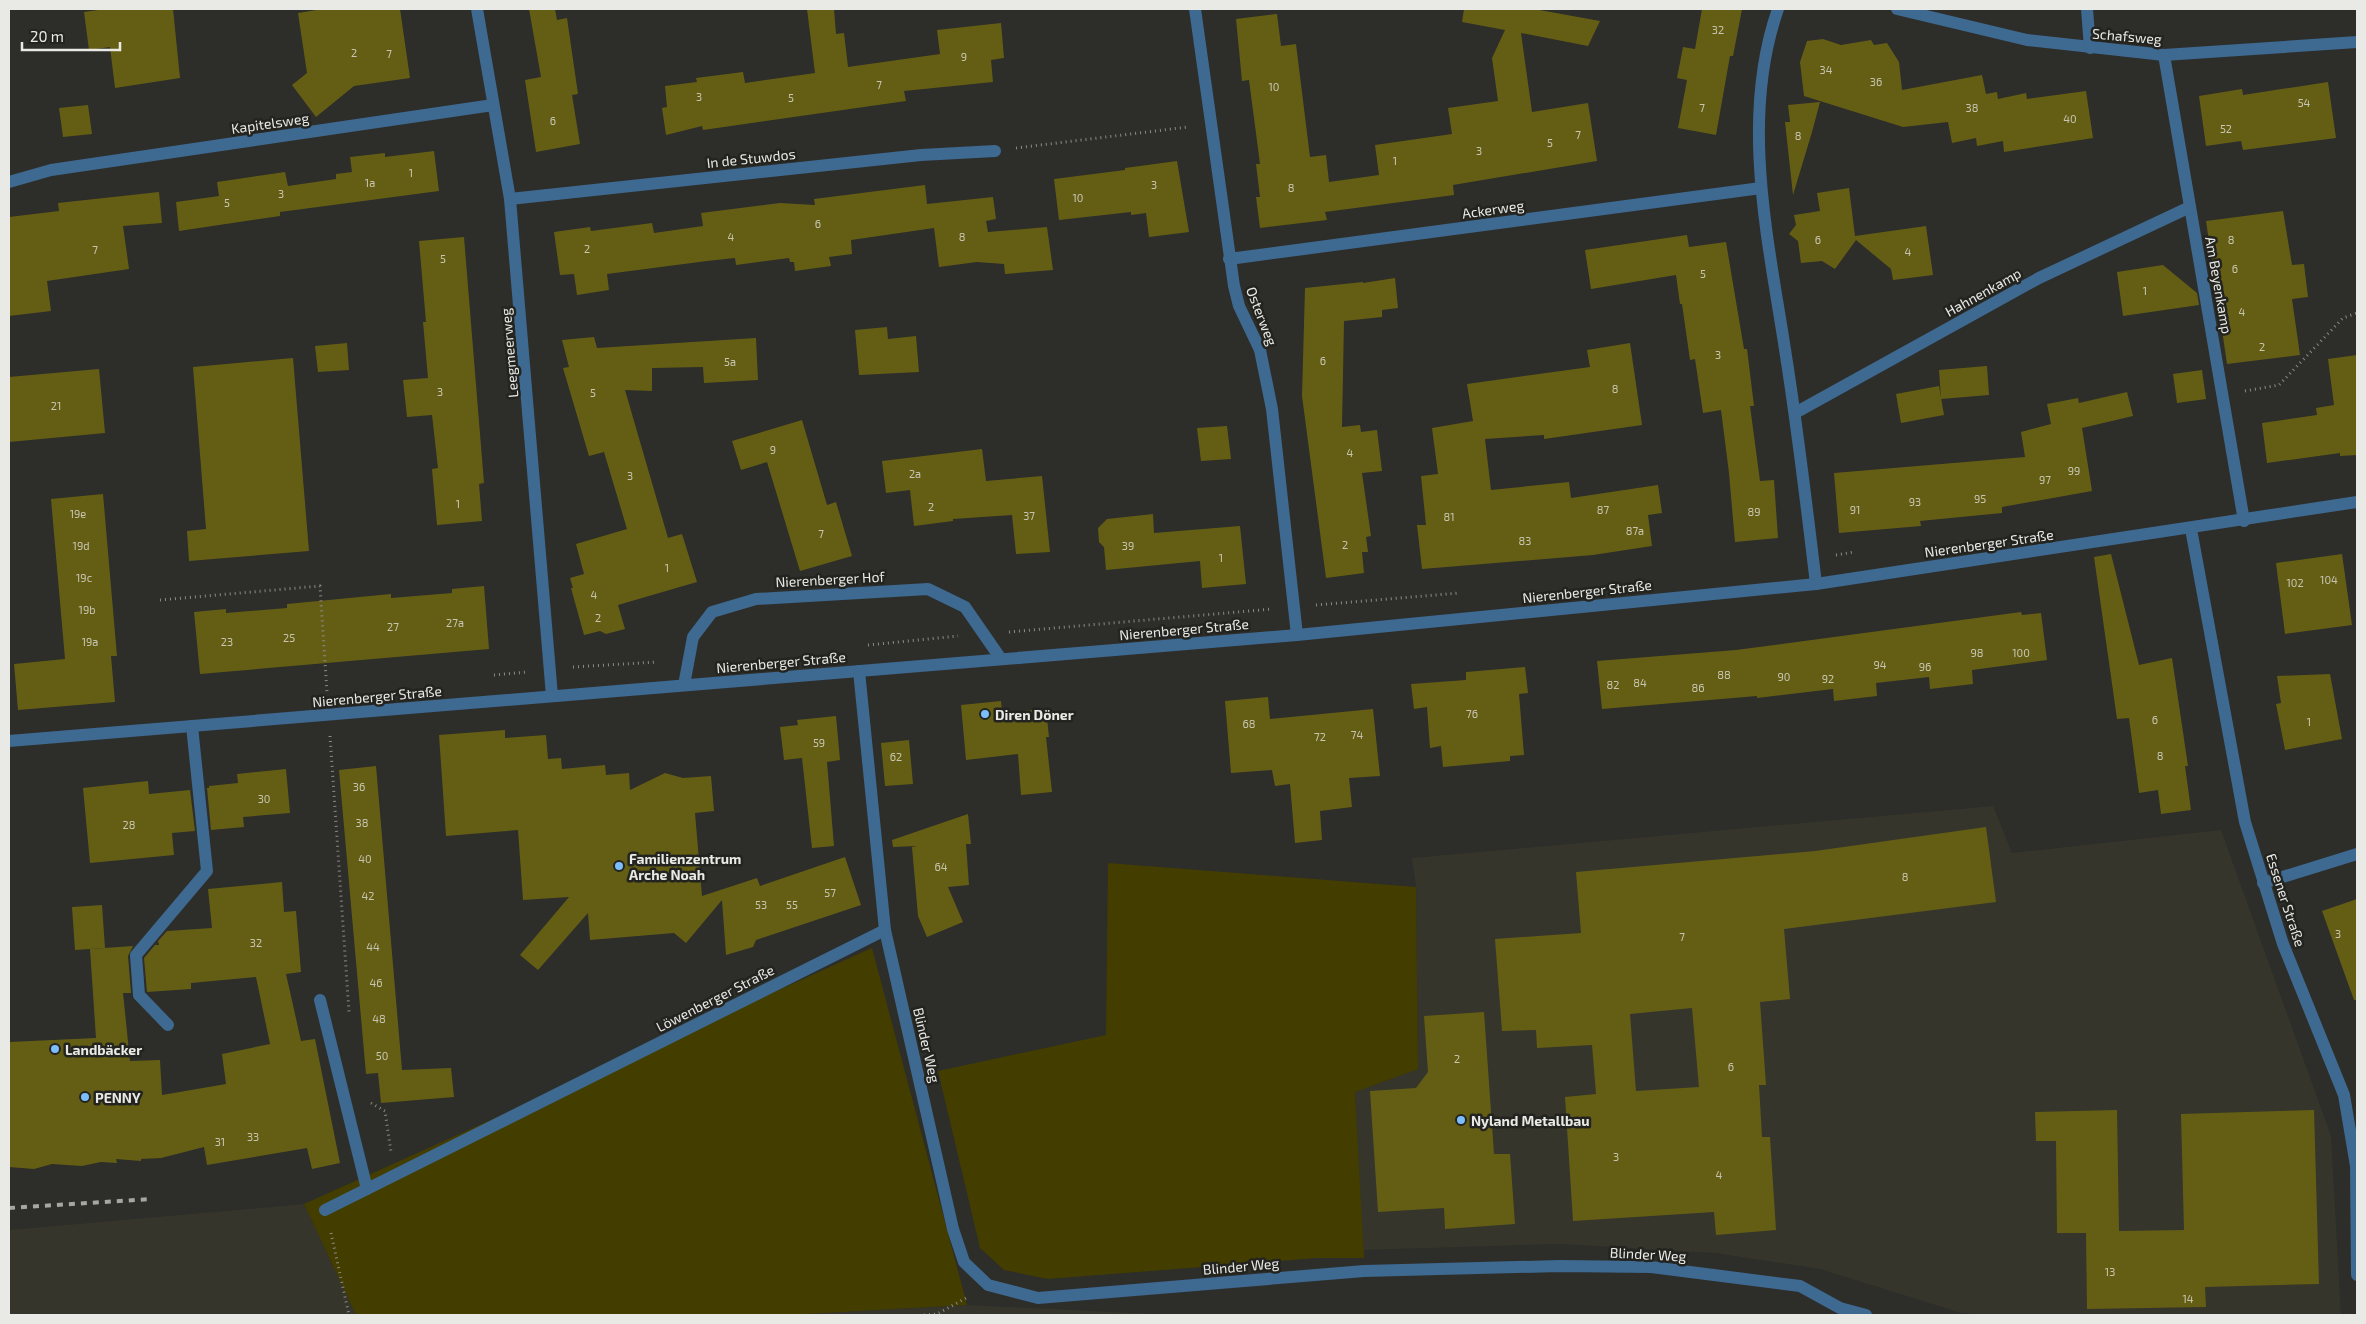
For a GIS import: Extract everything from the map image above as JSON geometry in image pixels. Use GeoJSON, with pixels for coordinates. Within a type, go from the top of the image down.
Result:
{"type":"FeatureCollection","features":[{"type":"Feature","properties":{"kind":"street","name":"Leegmeerweg"},"geometry":{"type":"LineString","coordinates":[[476,9],[510,199],[552,696]]}},
{"type":"Feature","properties":{"kind":"street","name":"Osterweg"},"geometry":{"type":"LineString","coordinates":[[1195,9],[1230,259],[1239,306],[1260,350],[1272,409],[1297,635]]}},
{"type":"Feature","properties":{"kind":"street"},"geometry":{"type":"LineString","coordinates":[[1778,9],[1773,23],[1759,96],[1761,188],[1795,413],[1816,584]]}},
{"type":"Feature","properties":{"kind":"street","name":"Schafsweg"},"geometry":{"type":"LineString","coordinates":[[1897,9],[2027,40],[2090,48],[2164,54],[2357,42]]}},
{"type":"Feature","properties":{"kind":"street"},"geometry":{"type":"LineString","coordinates":[[2087,9],[2090,48]]}},
{"type":"Feature","properties":{"kind":"street","name":"Am Beyenkamp"},"geometry":{"type":"LineString","coordinates":[[2164,54],[2244,521]]}},
{"type":"Feature","properties":{"kind":"street","name":"Kapitelsweg"},"geometry":{"type":"LineString","coordinates":[[9,182],[51,170],[493,105]]}},
{"type":"Feature","properties":{"kind":"street","name":"In de Stuwdos"},"geometry":{"type":"LineString","coordinates":[[510,199],[920,155],[995,151]]}},
{"type":"Feature","properties":{"kind":"street","name":"Ackerweg"},"geometry":{"type":"LineString","coordinates":[[1230,259],[1761,188]]}},
{"type":"Feature","properties":{"kind":"street","name":"Hahnenkamp"},"geometry":{"type":"LineString","coordinates":[[1795,413],[2038,278],[2190,207]]}},
{"type":"Feature","properties":{"kind":"street","name":"Nierenberger Straße"},"geometry":{"type":"LineString","coordinates":[[9,741],[1297,635],[1816,584],[2244,521],[2357,502]]}},
{"type":"Feature","properties":{"kind":"street","name":"Essener Straße"},"geometry":{"type":"LineString","coordinates":[[2191,529],[2245,822],[2284,944],[2344,1095],[2356,1166],[2357,1275]]}},
{"type":"Feature","properties":{"kind":"street","name":"Nierenberger Hof"},"geometry":{"type":"LineString","coordinates":[[684,685],[693,637],[712,612],[756,599],[928,589],[965,607],[1001,659]]}},
{"type":"Feature","properties":{"kind":"street"},"geometry":{"type":"LineString","coordinates":[[859,671],[885,930]]}},
{"type":"Feature","properties":{"kind":"street"},"geometry":{"type":"LineString","coordinates":[[168,1025],[139,995],[136,954],[207,871],[192,726]]}},
{"type":"Feature","properties":{"kind":"street"},"geometry":{"type":"LineString","coordinates":[[2263,883],[2357,854]]}},
{"type":"Feature","properties":{"kind":"street","name":"Löwenberger Straße"},"geometry":{"type":"LineString","coordinates":[[325,1210],[885,930]]}},
{"type":"Feature","properties":{"kind":"street","name":"Blinder Weg"},"geometry":{"type":"LineString","coordinates":[[885,930],[953,1229],[964,1262],[988,1286],[1038,1298],[1374,1270],[1560,1266],[1651,1267],[1800,1286],[1840,1308],[1866,1315]]}},
{"type":"Feature","properties":{"kind":"street"},"geometry":{"type":"LineString","coordinates":[[320,1000],[367,1189]]}},
{"type":"Feature","properties":{"kind":"path"},"geometry":{"type":"LineString","coordinates":[[995,151],[1211,124]]}},
{"type":"Feature","properties":{"kind":"path"},"geometry":{"type":"LineString","coordinates":[[2222,395],[2280,385],[2343,318],[2357,313]]}},
{"type":"Feature","properties":{"kind":"path"},"geometry":{"type":"LineString","coordinates":[[1813,558],[1860,552]]}},
{"type":"Feature","properties":{"kind":"path"},"geometry":{"type":"LineString","coordinates":[[160,600],[320,586],[349,1022]]}},
{"type":"Feature","properties":{"kind":"path"},"geometry":{"type":"LineString","coordinates":[[866,645],[1461,593]]}},
{"type":"Feature","properties":{"kind":"path"},"geometry":{"type":"LineString","coordinates":[[486,676],[689,660]]}},
{"type":"Feature","properties":{"kind":"path"},"geometry":{"type":"LineString","coordinates":[[319,691],[336,690]]}},
{"type":"Feature","properties":{"kind":"path"},"geometry":{"type":"LineString","coordinates":[[369,1095],[371,1104],[386,1111],[394,1175]]}},
{"type":"Feature","properties":{"kind":"path"},"geometry":{"type":"LineString","coordinates":[[325,1210],[349,1315]]}},
{"type":"Feature","properties":{"kind":"path"},"geometry":{"type":"LineString","coordinates":[[924,1315],[937,1314],[988,1286]]}},
{"type":"Feature","properties":{"kind":"shaded area"},"geometry":{"type":"Polygon","coordinates":[[[1993,806],[2012,853],[2221,830],[2331,1136],[2341,1315],[1982,1315],[1961,1313],[1820,1269],[1715,1253],[1559,1244],[1363,1250],[1355,1092],[1418,1068],[1416,887],[1412,858],[1993,806]]]}},
{"type":"Feature","properties":{"kind":"shaded area"},"geometry":{"type":"Polygon","coordinates":[[[1108,863],[1416,887],[1418,1069],[1355,1092],[1364,1258],[1317,1258],[1048,1279],[1004,1270],[980,1248],[938,1071],[1106,1035],[1108,863]]]}},
{"type":"Feature","properties":{"kind":"shaded area"},"geometry":{"type":"Polygon","coordinates":[[[872,948],[967,1305],[789,1315],[356,1315],[304,1204],[872,948]]]}},
{"type":"Feature","properties":{"kind":"shaded area"},"geometry":{"type":"Polygon","coordinates":[[[304,1204],[356,1315],[9,1315],[9,1230],[304,1204]]]}},
{"type":"Feature","properties":{"kind":"shaded area"},"geometry":{"type":"Polygon","coordinates":[[[967,1305],[1175,1315],[789,1315],[967,1305]]]}},
{"type":"Feature","properties":{"kind":"building"},"geometry":{"type":"Polygon","coordinates":[[[105,9],[173,9],[180,78],[115,88],[110,47],[89,50],[84,12],[105,9]]]}},
{"type":"Feature","properties":{"kind":"building"},"geometry":{"type":"Polygon","coordinates":[[[323,9],[400,9],[410,78],[354,86],[316,117],[292,85],[307,73],[298,13],[323,9]]]}},
{"type":"Feature","properties":{"kind":"building"},"geometry":{"type":"Polygon","coordinates":[[[529,9],[555,9],[557,20],[567,18],[578,94],[572,95],[580,144],[536,152],[525,80],[541,77],[529,9]]]}},
{"type":"Feature","properties":{"kind":"building"},"geometry":{"type":"Polygon","coordinates":[[[807,9],[834,9],[836,34],[844,33],[848,67],[940,54],[937,30],[1001,23],[1004,58],[991,60],[993,82],[904,91],[906,101],[703,130],[702,126],[666,135],[662,108],[667,107],[665,86],[697,82],[696,78],[743,72],[745,83],[815,73],[807,9]]]}},
{"type":"Feature","properties":{"kind":"building"},"geometry":{"type":"Polygon","coordinates":[[[1464,9],[1534,9],[1600,21],[1588,46],[1521,33],[1532,112],[1588,103],[1597,161],[1453,185],[1454,195],[1325,212],[1327,220],[1260,228],[1256,197],[1260,197],[1256,164],[1260,164],[1249,80],[1242,81],[1236,19],[1277,14],[1281,46],[1296,44],[1310,157],[1326,155],[1329,182],[1379,175],[1375,145],[1452,134],[1448,108],[1498,101],[1492,58],[1505,30],[1462,22],[1464,9]]]}},
{"type":"Feature","properties":{"kind":"building"},"geometry":{"type":"Polygon","coordinates":[[[1702,9],[1742,9],[1733,56],[1730,56],[1716,135],[1678,128],[1687,80],[1677,78],[1683,47],[1695,49],[1702,9]]]}},
{"type":"Feature","properties":{"kind":"building"},"geometry":{"type":"Polygon","coordinates":[[[1823,39],[1841,45],[1871,40],[1874,45],[1887,43],[1899,62],[1902,90],[1982,75],[1986,94],[1997,92],[1998,99],[2026,93],[2027,99],[2086,91],[2093,138],[2004,152],[2003,141],[1977,146],[1976,138],[1952,143],[1948,122],[1903,127],[1804,96],[1800,62],[1807,41],[1823,39]]]}},
{"type":"Feature","properties":{"kind":"building"},"geometry":{"type":"Polygon","coordinates":[[[2328,82],[2336,138],[2243,150],[2241,141],[2206,146],[2199,96],[2242,89],[2243,95],[2328,82]]]}},
{"type":"Feature","properties":{"kind":"building"},"geometry":{"type":"Polygon","coordinates":[[[1820,102],[1793,195],[1785,122],[1790,122],[1788,105],[1820,102]]]}},
{"type":"Feature","properties":{"kind":"building"},"geometry":{"type":"Polygon","coordinates":[[[88,105],[92,134],[63,137],[59,108],[88,105]]]}},
{"type":"Feature","properties":{"kind":"building"},"geometry":{"type":"Polygon","coordinates":[[[434,151],[439,191],[280,212],[280,216],[179,231],[176,202],[219,196],[217,182],[285,172],[288,186],[336,179],[336,174],[352,172],[350,157],[385,153],[385,157],[434,151]]]}},
{"type":"Feature","properties":{"kind":"building"},"geometry":{"type":"Polygon","coordinates":[[[1177,161],[1189,232],[1149,237],[1146,213],[1131,215],[1131,212],[1059,220],[1054,179],[1177,161]]]}},
{"type":"Feature","properties":{"kind":"building"},"geometry":{"type":"Polygon","coordinates":[[[925,185],[927,204],[993,197],[996,219],[986,221],[988,232],[1047,227],[1053,270],[1005,274],[1004,264],[977,262],[939,267],[934,228],[851,240],[852,254],[829,257],[831,266],[795,271],[794,262],[790,262],[789,258],[736,265],[735,258],[707,261],[607,274],[609,290],[577,295],[574,274],[560,275],[554,232],[590,227],[591,231],[652,223],[654,233],[703,226],[701,213],[780,203],[815,205],[814,199],[925,185]]]}},
{"type":"Feature","properties":{"kind":"building"},"geometry":{"type":"Polygon","coordinates":[[[1849,188],[1855,236],[1926,226],[1933,275],[1893,280],[1891,269],[1856,240],[1835,269],[1822,261],[1801,263],[1798,241],[1789,234],[1796,225],[1794,215],[1820,211],[1817,193],[1849,188]]]}},
{"type":"Feature","properties":{"kind":"building"},"geometry":{"type":"Polygon","coordinates":[[[159,192],[162,223],[123,226],[129,269],[47,281],[51,311],[9,316],[9,217],[59,211],[58,203],[159,192]]]}},
{"type":"Feature","properties":{"kind":"building"},"geometry":{"type":"Polygon","coordinates":[[[2283,211],[2292,265],[2304,264],[2308,297],[2292,299],[2300,355],[2227,364],[2206,221],[2283,211]]]}},
{"type":"Feature","properties":{"kind":"building"},"geometry":{"type":"Polygon","coordinates":[[[1687,235],[1689,247],[1726,242],[1744,349],[1747,349],[1754,406],[1750,406],[1760,481],[1774,480],[1778,538],[1735,542],[1721,410],[1703,413],[1695,359],[1690,360],[1676,275],[1591,289],[1585,250],[1687,235]]]}},
{"type":"Feature","properties":{"kind":"building"},"geometry":{"type":"Polygon","coordinates":[[[464,237],[484,483],[479,484],[482,521],[437,525],[432,469],[438,468],[432,415],[407,417],[403,380],[428,378],[423,322],[426,322],[419,241],[464,237]]]}},
{"type":"Feature","properties":{"kind":"building"},"geometry":{"type":"Polygon","coordinates":[[[2163,265],[2197,293],[2199,305],[2123,316],[2117,272],[2163,265]]]}},
{"type":"Feature","properties":{"kind":"building"},"geometry":{"type":"Polygon","coordinates":[[[1395,278],[1398,308],[1382,310],[1382,317],[1344,321],[1342,427],[1360,425],[1361,432],[1377,430],[1382,471],[1362,473],[1371,536],[1366,537],[1368,552],[1362,552],[1364,573],[1326,578],[1302,396],[1305,288],[1395,278]]]}},
{"type":"Feature","properties":{"kind":"building"},"geometry":{"type":"Polygon","coordinates":[[[887,327],[888,339],[916,336],[919,372],[859,375],[855,330],[887,327]]]}},
{"type":"Feature","properties":{"kind":"building"},"geometry":{"type":"Polygon","coordinates":[[[594,337],[597,348],[756,338],[758,380],[704,383],[703,367],[652,368],[652,391],[625,390],[668,538],[682,534],[697,582],[618,605],[625,629],[606,634],[600,631],[584,635],[570,578],[584,574],[576,544],[627,529],[604,452],[589,456],[563,368],[569,367],[562,340],[594,337]]]}},
{"type":"Feature","properties":{"kind":"building"},"geometry":{"type":"Polygon","coordinates":[[[347,343],[349,370],[318,372],[315,346],[347,343]]]}},
{"type":"Feature","properties":{"kind":"building"},"geometry":{"type":"Polygon","coordinates":[[[1630,343],[1642,425],[1544,439],[1544,435],[1485,439],[1491,490],[1569,482],[1571,498],[1658,485],[1662,513],[1648,515],[1652,546],[1593,555],[1422,569],[1417,525],[1426,525],[1421,476],[1438,474],[1432,428],[1473,421],[1467,384],[1590,367],[1587,350],[1630,343]]]}},
{"type":"Feature","properties":{"kind":"building"},"geometry":{"type":"Polygon","coordinates":[[[2357,355],[2357,455],[2340,456],[2340,453],[2267,463],[2262,423],[2317,415],[2316,408],[2334,405],[2328,359],[2357,355]]]}},
{"type":"Feature","properties":{"kind":"building"},"geometry":{"type":"Polygon","coordinates":[[[293,358],[309,551],[189,561],[187,531],[206,529],[193,367],[293,358]]]}},
{"type":"Feature","properties":{"kind":"building"},"geometry":{"type":"Polygon","coordinates":[[[1987,366],[1989,395],[1941,399],[1939,370],[1987,366]]]}},
{"type":"Feature","properties":{"kind":"building"},"geometry":{"type":"Polygon","coordinates":[[[99,369],[105,433],[9,442],[9,377],[99,369]]]}},
{"type":"Feature","properties":{"kind":"building"},"geometry":{"type":"Polygon","coordinates":[[[2202,370],[2206,399],[2177,403],[2173,374],[2202,370]]]}},
{"type":"Feature","properties":{"kind":"building"},"geometry":{"type":"Polygon","coordinates":[[[1939,386],[1944,415],[1901,423],[1896,394],[1939,386]]]}},
{"type":"Feature","properties":{"kind":"building"},"geometry":{"type":"Polygon","coordinates":[[[2127,392],[2133,416],[2082,428],[2092,491],[2002,507],[2002,513],[1920,521],[1921,526],[1839,533],[1834,473],[2025,457],[2021,432],[2051,424],[2047,404],[2078,398],[2079,403],[2127,392]]]}},
{"type":"Feature","properties":{"kind":"building"},"geometry":{"type":"Polygon","coordinates":[[[802,420],[827,505],[836,502],[852,556],[800,571],[767,462],[741,470],[732,441],[802,420]]]}},
{"type":"Feature","properties":{"kind":"building"},"geometry":{"type":"Polygon","coordinates":[[[1227,426],[1231,459],[1201,461],[1197,428],[1227,426]]]}},
{"type":"Feature","properties":{"kind":"building"},"geometry":{"type":"Polygon","coordinates":[[[982,449],[986,481],[1042,476],[1050,552],[1016,554],[1012,515],[953,519],[953,521],[914,526],[910,490],[886,493],[882,461],[982,449]]]}},
{"type":"Feature","properties":{"kind":"building"},"geometry":{"type":"Polygon","coordinates":[[[103,494],[117,656],[111,656],[115,702],[18,710],[14,664],[65,659],[51,499],[103,494]]]}},
{"type":"Feature","properties":{"kind":"building"},"geometry":{"type":"Polygon","coordinates":[[[1153,514],[1154,533],[1240,526],[1246,584],[1202,588],[1200,561],[1106,570],[1104,547],[1099,542],[1098,528],[1107,519],[1153,514]]]}},
{"type":"Feature","properties":{"kind":"building"},"geometry":{"type":"Polygon","coordinates":[[[2111,554],[2139,665],[2172,658],[2188,766],[2185,766],[2191,810],[2161,814],[2158,790],[2139,793],[2129,718],[2117,719],[2094,557],[2111,554]]]}},
{"type":"Feature","properties":{"kind":"building"},"geometry":{"type":"Polygon","coordinates":[[[2342,554],[2352,625],[2285,634],[2276,563],[2342,554]]]}},
{"type":"Feature","properties":{"kind":"building"},"geometry":{"type":"Polygon","coordinates":[[[484,586],[489,649],[200,674],[194,612],[226,609],[226,613],[287,608],[287,604],[391,594],[391,598],[452,593],[452,589],[484,586]]]}},
{"type":"Feature","properties":{"kind":"building"},"geometry":{"type":"Polygon","coordinates":[[[2021,612],[2022,615],[2041,613],[2047,660],[1972,670],[1973,684],[1930,689],[1929,677],[1876,683],[1877,696],[1834,701],[1833,689],[1757,698],[1757,696],[1602,709],[1597,661],[1736,650],[2021,612]]]}},
{"type":"Feature","properties":{"kind":"building"},"geometry":{"type":"Polygon","coordinates":[[[1525,667],[1528,693],[1519,694],[1524,755],[1510,756],[1510,761],[1443,767],[1441,746],[1430,748],[1427,707],[1414,709],[1411,684],[1466,680],[1466,672],[1525,667]]]}},
{"type":"Feature","properties":{"kind":"building"},"geometry":{"type":"Polygon","coordinates":[[[2330,674],[2342,739],[2285,750],[2276,704],[2281,703],[2277,676],[2330,674]]]}},
{"type":"Feature","properties":{"kind":"building"},"geometry":{"type":"Polygon","coordinates":[[[1268,697],[1270,719],[1373,709],[1380,776],[1349,778],[1352,807],[1320,811],[1322,840],[1295,843],[1290,784],[1275,786],[1272,770],[1231,773],[1225,701],[1268,697]]]}},
{"type":"Feature","properties":{"kind":"building"},"geometry":{"type":"Polygon","coordinates":[[[1001,701],[1002,713],[1046,709],[1049,737],[1046,737],[1052,792],[1021,795],[1018,754],[966,760],[961,705],[1001,701]]]}},
{"type":"Feature","properties":{"kind":"building"},"geometry":{"type":"Polygon","coordinates":[[[836,716],[840,760],[827,762],[834,846],[812,848],[802,758],[784,760],[780,727],[798,725],[797,720],[836,716]]]}},
{"type":"Feature","properties":{"kind":"building"},"geometry":{"type":"Polygon","coordinates":[[[505,730],[505,738],[546,735],[548,759],[561,758],[562,769],[605,765],[606,775],[629,773],[630,790],[665,773],[683,778],[711,776],[714,811],[695,813],[702,896],[757,878],[760,886],[845,857],[861,905],[756,940],[753,947],[726,955],[722,900],[686,943],[674,933],[590,940],[588,913],[538,970],[520,955],[569,897],[523,900],[518,830],[446,836],[439,735],[505,730]]]}},
{"type":"Feature","properties":{"kind":"building"},"geometry":{"type":"Polygon","coordinates":[[[909,740],[913,784],[885,786],[881,743],[909,740]]]}},
{"type":"Feature","properties":{"kind":"building"},"geometry":{"type":"Polygon","coordinates":[[[376,766],[402,1070],[451,1068],[454,1097],[381,1103],[378,1073],[366,1074],[339,770],[376,766]]]}},
{"type":"Feature","properties":{"kind":"building"},"geometry":{"type":"Polygon","coordinates":[[[286,769],[290,813],[243,817],[244,827],[211,830],[207,788],[209,786],[238,783],[237,774],[286,769]]]}},
{"type":"Feature","properties":{"kind":"building"},"geometry":{"type":"Polygon","coordinates":[[[148,781],[149,794],[190,790],[195,831],[172,833],[174,855],[90,863],[83,788],[148,781]]]}},
{"type":"Feature","properties":{"kind":"building"},"geometry":{"type":"Polygon","coordinates":[[[968,814],[971,844],[966,844],[969,885],[948,887],[963,922],[927,937],[918,916],[912,847],[917,846],[893,847],[892,840],[968,814]]]}},
{"type":"Feature","properties":{"kind":"building"},"geometry":{"type":"Polygon","coordinates":[[[1986,827],[1996,902],[1784,929],[1790,999],[1760,1002],[1766,1085],[1759,1085],[1762,1137],[1770,1137],[1776,1230],[1716,1235],[1714,1212],[1573,1221],[1565,1097],[1596,1094],[1592,1045],[1537,1048],[1536,1030],[1502,1031],[1495,939],[1581,933],[1576,872],[1815,851],[1986,827]],[[1692,1008],[1630,1014],[1636,1091],[1699,1087],[1692,1008]]]}},
{"type":"Feature","properties":{"kind":"building"},"geometry":{"type":"Polygon","coordinates":[[[282,882],[284,912],[296,911],[301,972],[286,974],[301,1041],[315,1039],[340,1163],[312,1169],[307,1148],[207,1165],[204,1147],[161,1158],[141,1159],[141,1161],[116,1159],[117,1163],[101,1162],[82,1166],[52,1164],[34,1169],[9,1167],[9,1042],[96,1038],[90,949],[133,946],[128,956],[131,993],[123,993],[130,1061],[160,1060],[162,1095],[226,1084],[222,1054],[270,1044],[256,977],[191,983],[191,989],[147,992],[144,958],[155,945],[159,945],[158,941],[167,931],[212,928],[208,889],[282,882]]]}},
{"type":"Feature","properties":{"kind":"building"},"geometry":{"type":"Polygon","coordinates":[[[2357,899],[2357,1000],[2354,1000],[2322,911],[2357,899]]]}},
{"type":"Feature","properties":{"kind":"building"},"geometry":{"type":"Polygon","coordinates":[[[102,905],[105,948],[75,950],[72,907],[102,905]]]}},
{"type":"Feature","properties":{"kind":"building"},"geometry":{"type":"Polygon","coordinates":[[[1484,1012],[1494,1154],[1510,1154],[1515,1224],[1445,1229],[1444,1208],[1378,1212],[1370,1091],[1416,1088],[1428,1072],[1424,1016],[1484,1012]]]}},
{"type":"Feature","properties":{"kind":"building"},"geometry":{"type":"Polygon","coordinates":[[[2117,1110],[2119,1231],[2184,1230],[2181,1114],[2314,1110],[2319,1284],[2205,1287],[2206,1307],[2087,1309],[2086,1233],[2057,1233],[2056,1141],[2036,1141],[2035,1112],[2117,1110]]]}},
{"type":"Feature","properties":{"kind":"railway"},"geometry":{"type":"LineString","coordinates":[[9,1208],[152,1199]]}},
{"type":"Feature","properties":{"kind":"place","name":"Diren Döner"},"geometry":{"type":"Point","coordinates":[985,714]}},
{"type":"Feature","properties":{"kind":"place","name":"Familienzentrum Arche Noah"},"geometry":{"type":"Point","coordinates":[619,866]}},
{"type":"Feature","properties":{"kind":"place","name":"Landbäcker"},"geometry":{"type":"Point","coordinates":[55,1049]}},
{"type":"Feature","properties":{"kind":"place","name":"PENNY"},"geometry":{"type":"Point","coordinates":[85,1097]}},
{"type":"Feature","properties":{"kind":"place","name":"Nyland Metallbau"},"geometry":{"type":"Point","coordinates":[1461,1120]}}]}
